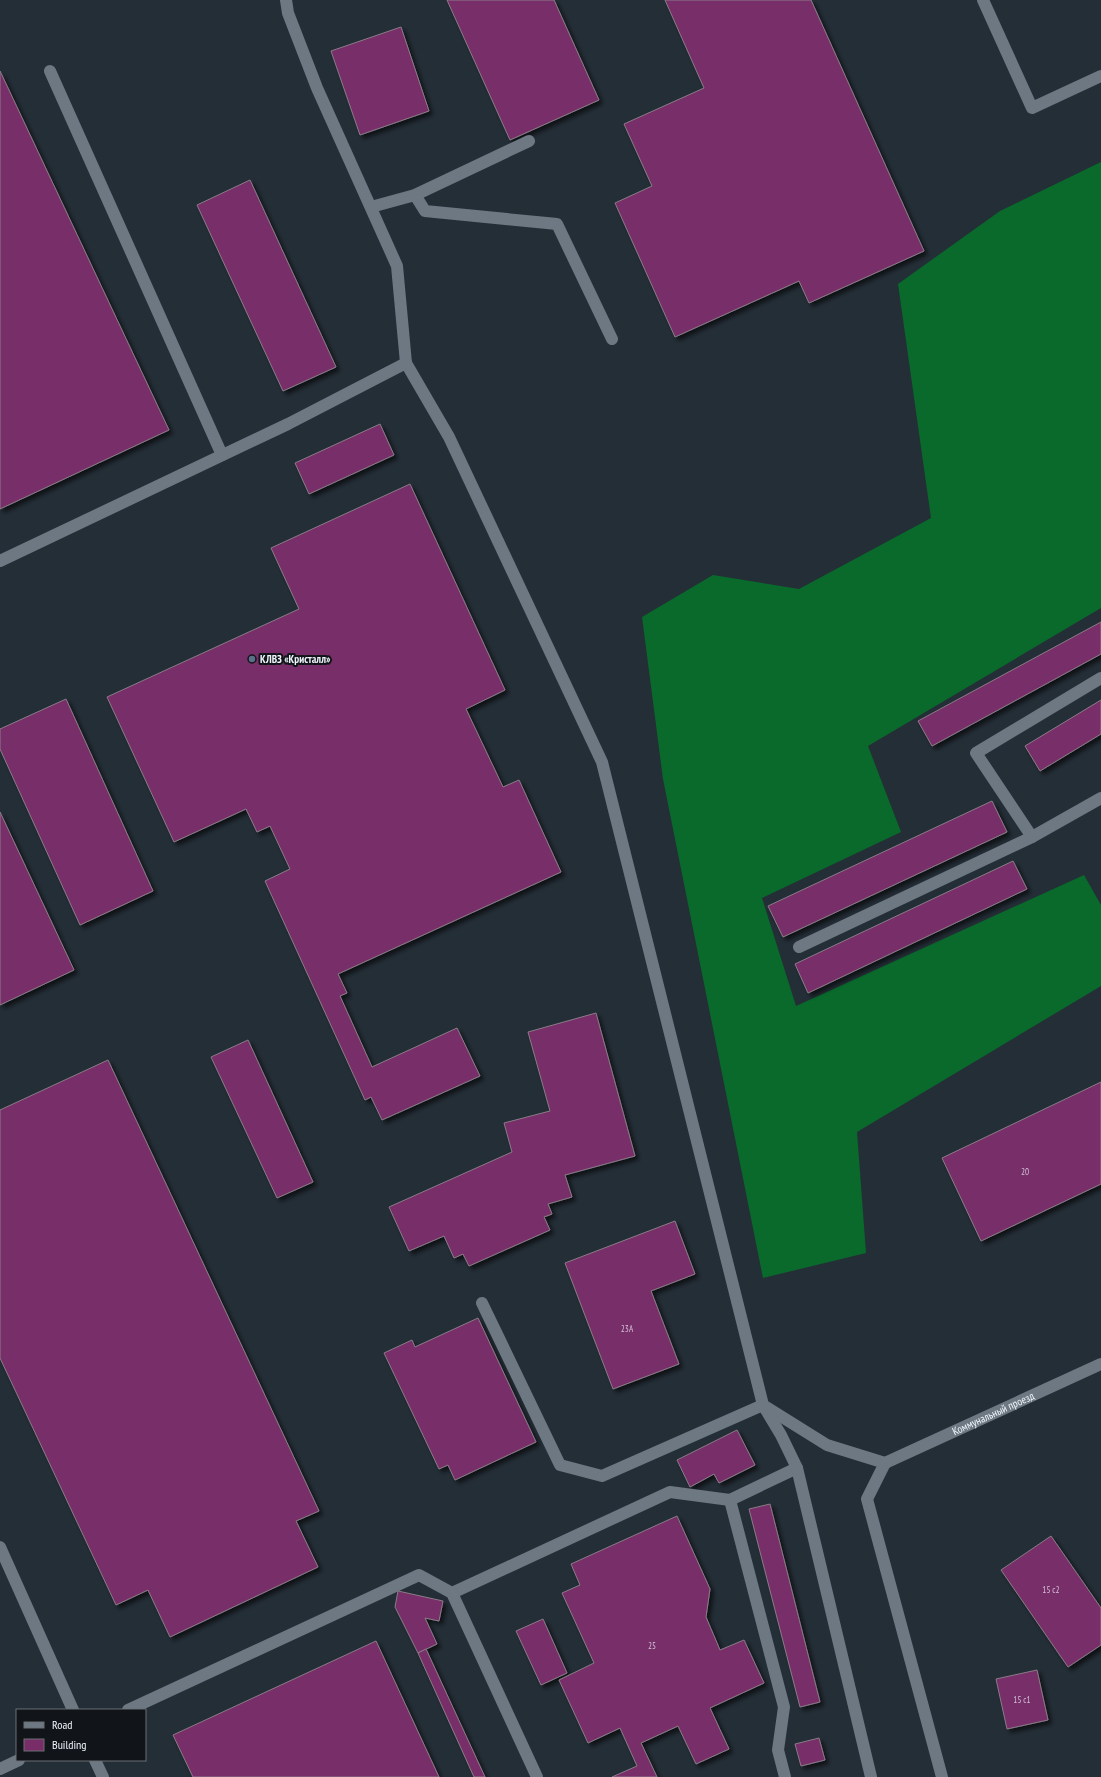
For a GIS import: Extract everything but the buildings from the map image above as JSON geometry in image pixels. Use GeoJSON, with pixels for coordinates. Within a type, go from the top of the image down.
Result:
{"type":"FeatureCollection","features":[{"type":"Feature","properties":{"kind":"street"},"geometry":{"type":"LineString","coordinates":[[286,0],[288,13],[317,88],[397,266],[406,362],[449,437],[602,762],[763,1405],[781,1434],[797,1468],[871,1777]]}},
{"type":"Feature","properties":{"kind":"street"},"geometry":{"type":"LineString","coordinates":[[983,0],[1032,108],[1101,76]]}},
{"type":"Feature","properties":{"kind":"street"},"geometry":{"type":"LineString","coordinates":[[50,71],[222,455]]}},
{"type":"Feature","properties":{"kind":"street"},"geometry":{"type":"LineString","coordinates":[[371,207],[415,195],[529,141]]}},
{"type":"Feature","properties":{"kind":"street"},"geometry":{"type":"LineString","coordinates":[[415,195],[425,211],[557,224],[612,339]]}},
{"type":"Feature","properties":{"kind":"street"},"geometry":{"type":"LineString","coordinates":[[0,561],[288,424],[406,362]]}},
{"type":"Feature","properties":{"kind":"street"},"geometry":{"type":"LineString","coordinates":[[1032,836],[976,753],[1101,678]]}},
{"type":"Feature","properties":{"kind":"street"},"geometry":{"type":"LineString","coordinates":[[799,947],[1032,836],[1101,798]]}},
{"type":"Feature","properties":{"kind":"street"},"geometry":{"type":"LineString","coordinates":[[482,1303],[560,1466],[602,1476],[763,1405]]}},
{"type":"Feature","properties":{"kind":"street","name":"Коммунальный проезд"},"geometry":{"type":"LineString","coordinates":[[885,1463],[1101,1364]]}},
{"type":"Feature","properties":{"kind":"street"},"geometry":{"type":"LineString","coordinates":[[763,1405],[827,1445],[885,1463],[867,1499],[942,1777]]}},
{"type":"Feature","properties":{"kind":"street"},"geometry":{"type":"LineString","coordinates":[[452,1592],[670,1492],[730,1500],[797,1468]]}},
{"type":"Feature","properties":{"kind":"street"},"geometry":{"type":"LineString","coordinates":[[730,1500],[784,1708],[778,1750],[785,1777]]}},
{"type":"Feature","properties":{"kind":"street"},"geometry":{"type":"LineString","coordinates":[[0,1546],[73,1709]]}},
{"type":"Feature","properties":{"kind":"street"},"geometry":{"type":"LineString","coordinates":[[130,1709],[419,1575],[452,1592],[537,1777]]}},
{"type":"Feature","properties":{"kind":"street"},"geometry":{"type":"LineString","coordinates":[[0,1769],[17,1761]]}},
{"type":"Feature","properties":{"kind":"street"},"geometry":{"type":"LineString","coordinates":[[96,1761],[103,1777]]}},
{"type":"Feature","properties":{"kind":"green space"},"geometry":{"type":"Polygon","coordinates":[[[1101,162],[1101,608],[868,746],[901,832],[762,898],[796,1006],[1084,875],[1101,905],[1101,986],[857,1132],[866,1253],[763,1278],[663,779],[642,617],[713,575],[799,589],[931,518],[898,284],[1000,211],[1101,162]]]}},
{"type":"Feature","properties":{"kind":"place","name":"КЛВЗ «Кристалл»"},"geometry":{"type":"Point","coordinates":[252,659]}}]}
